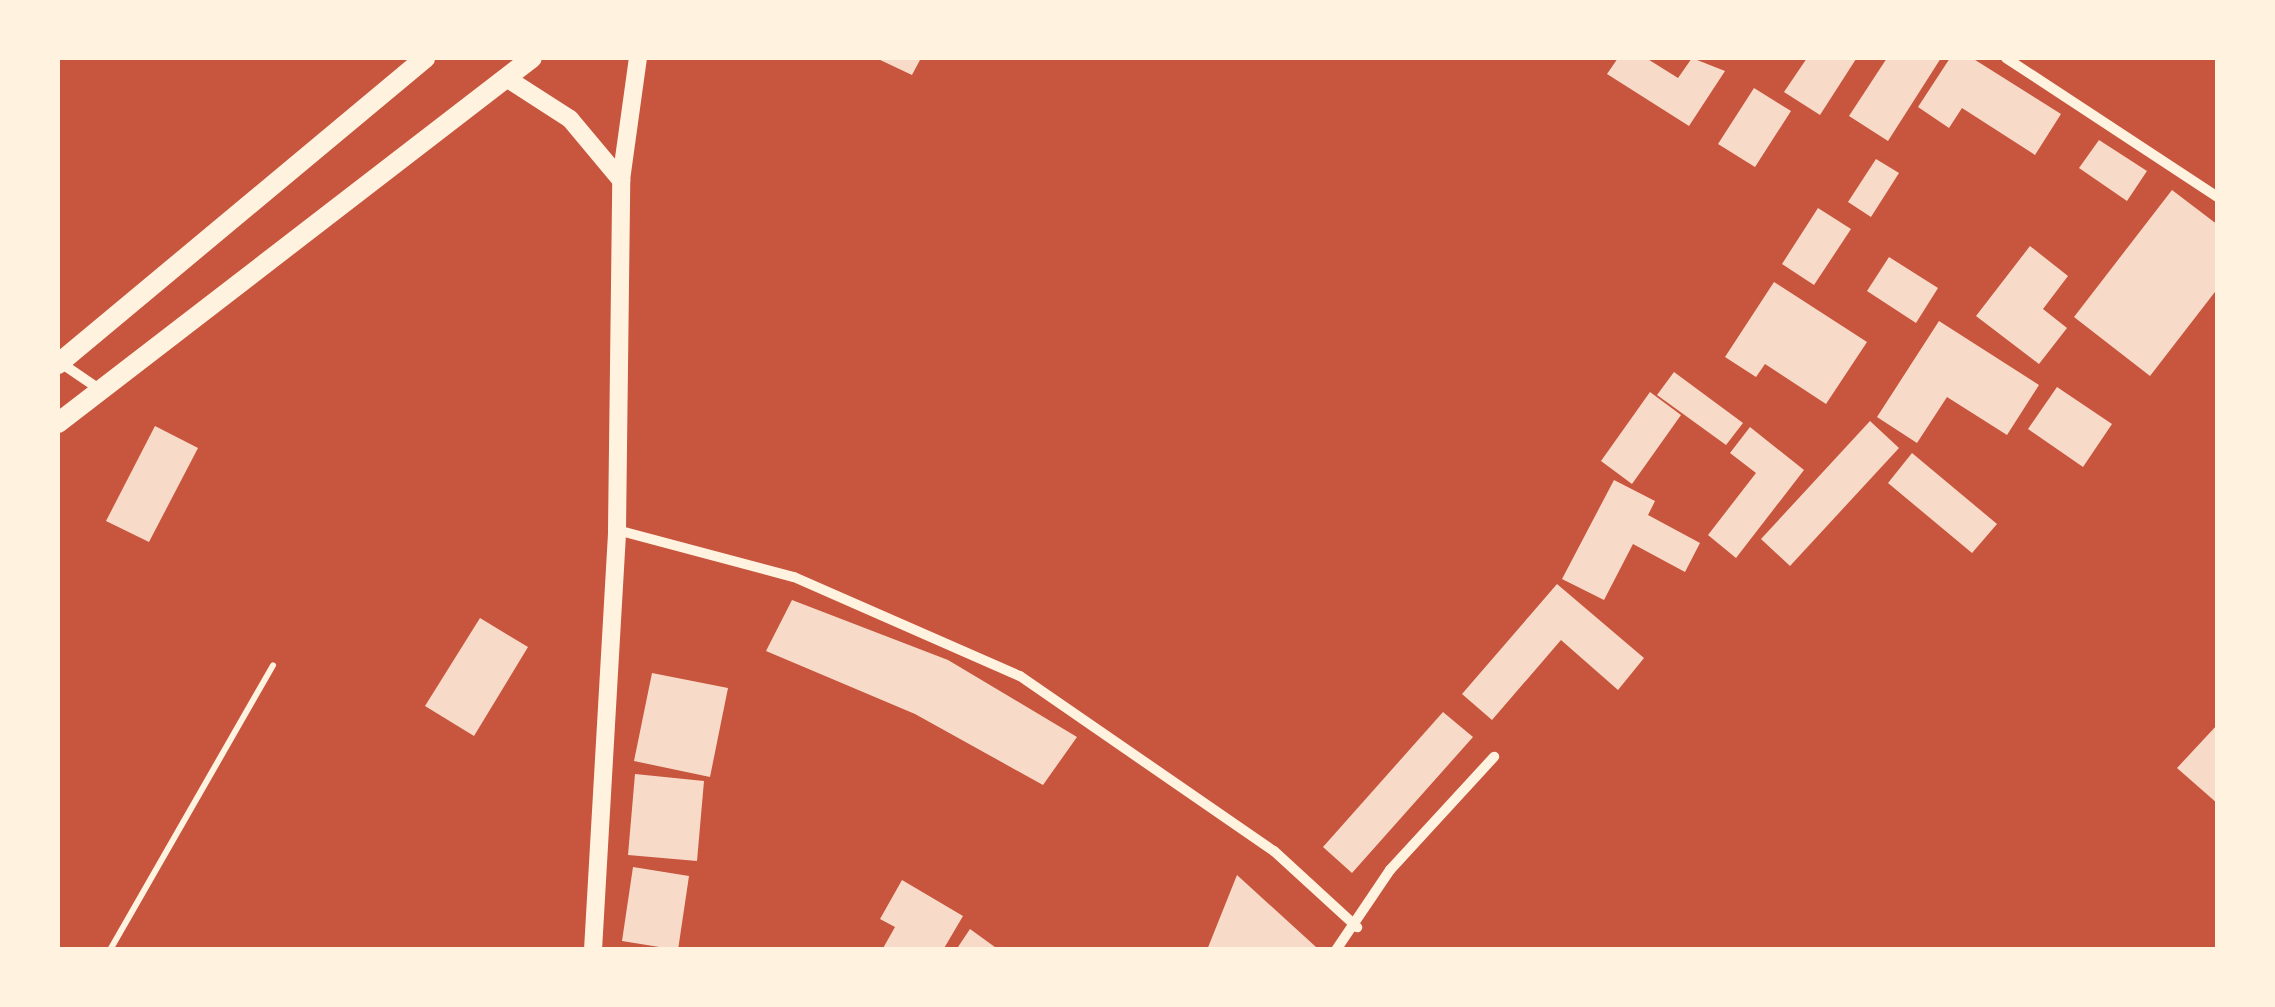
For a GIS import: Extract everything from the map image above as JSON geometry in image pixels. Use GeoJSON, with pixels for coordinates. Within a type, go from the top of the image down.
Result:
{"type":"FeatureCollection","features":[{"type":"Feature","properties":{"kind":"main road"},"geometry":{"type":"LineString","coordinates":[[58,362],[425,58]]}},
{"type":"Feature","properties":{"kind":"main road"},"geometry":{"type":"LineString","coordinates":[[58,423],[510,81],[532,58]]}},
{"type":"Feature","properties":{"kind":"street"},"geometry":{"type":"LineString","coordinates":[[593,950],[616,530],[621,180],[638,58]]}},
{"type":"Feature","properties":{"kind":"street"},"geometry":{"type":"LineString","coordinates":[[2006,58],[2218,196]]}},
{"type":"Feature","properties":{"kind":"street"},"geometry":{"type":"LineString","coordinates":[[510,81],[570,119],[621,180]]}},
{"type":"Feature","properties":{"kind":"street"},"geometry":{"type":"LineString","coordinates":[[58,362],[98,389]]}},
{"type":"Feature","properties":{"kind":"street"},"geometry":{"type":"LineString","coordinates":[[616,530],[794,577],[1020,676],[1274,851],[1357,927]]}},
{"type":"Feature","properties":{"kind":"street"},"geometry":{"type":"LineString","coordinates":[[1336,950],[1357,927],[1390,870],[1494,757]]}},
{"type":"Feature","properties":{"kind":"path"},"geometry":{"type":"LineString","coordinates":[[110,950],[273,665]]}},
{"type":"Feature","properties":{"kind":"building"},"geometry":{"type":"Polygon","coordinates":[[[876,58],[921,58],[912,75],[876,58]]]}},
{"type":"Feature","properties":{"kind":"building"},"geometry":{"type":"Polygon","coordinates":[[[1618,58],[1646,58],[1678,78],[1692,58],[1725,71],[1689,126],[1607,74],[1618,58]]]}},
{"type":"Feature","properties":{"kind":"building"},"geometry":{"type":"Polygon","coordinates":[[[1807,58],[1856,59],[1820,115],[1784,92],[1807,58]]]}},
{"type":"Feature","properties":{"kind":"building"},"geometry":{"type":"Polygon","coordinates":[[[1887,58],[1941,58],[1888,141],[1849,116],[1887,58]]]}},
{"type":"Feature","properties":{"kind":"building"},"geometry":{"type":"Polygon","coordinates":[[[1950,58],[1972,58],[2061,114],[2035,155],[1962,108],[1949,128],[1918,107],[1950,58]]]}},
{"type":"Feature","properties":{"kind":"building"},"geometry":{"type":"Polygon","coordinates":[[[1754,88],[1791,111],[1755,167],[1718,144],[1754,88]]]}},
{"type":"Feature","properties":{"kind":"building"},"geometry":{"type":"Polygon","coordinates":[[[2099,140],[2147,171],[2127,201],[2079,168],[2099,140]]]}},
{"type":"Feature","properties":{"kind":"building"},"geometry":{"type":"Polygon","coordinates":[[[1876,159],[1899,173],[1871,217],[1848,202],[1876,159]]]}},
{"type":"Feature","properties":{"kind":"building"},"geometry":{"type":"Polygon","coordinates":[[[2172,190],[2218,225],[2218,288],[2150,376],[2074,317],[2172,190]]]}},
{"type":"Feature","properties":{"kind":"building"},"geometry":{"type":"Polygon","coordinates":[[[1818,208],[1851,229],[1814,285],[1782,264],[1818,208]]]}},
{"type":"Feature","properties":{"kind":"building"},"geometry":{"type":"Polygon","coordinates":[[[2030,246],[2068,276],[2043,309],[2067,328],[2039,364],[1976,316],[2030,246]]]}},
{"type":"Feature","properties":{"kind":"building"},"geometry":{"type":"Polygon","coordinates":[[[1889,257],[1938,288],[1916,323],[1867,291],[1889,257]]]}},
{"type":"Feature","properties":{"kind":"building"},"geometry":{"type":"Polygon","coordinates":[[[1774,282],[1867,342],[1826,404],[1765,364],[1756,377],[1725,357],[1774,282]]]}},
{"type":"Feature","properties":{"kind":"building"},"geometry":{"type":"Polygon","coordinates":[[[1939,321],[2039,385],[2007,435],[1947,397],[1917,443],[1877,417],[1939,321]]]}},
{"type":"Feature","properties":{"kind":"building"},"geometry":{"type":"Polygon","coordinates":[[[1674,372],[1743,423],[1726,445],[1657,395],[1674,372]]]}},
{"type":"Feature","properties":{"kind":"building"},"geometry":{"type":"Polygon","coordinates":[[[2057,387],[2112,424],[2083,467],[2028,429],[2057,387]]]}},
{"type":"Feature","properties":{"kind":"building"},"geometry":{"type":"Polygon","coordinates":[[[1650,392],[1681,415],[1632,484],[1601,461],[1650,392]]]}},
{"type":"Feature","properties":{"kind":"building"},"geometry":{"type":"Polygon","coordinates":[[[1870,421],[1899,448],[1790,566],[1761,539],[1870,421]]]}},
{"type":"Feature","properties":{"kind":"building"},"geometry":{"type":"Polygon","coordinates":[[[155,426],[198,448],[149,542],[106,521],[155,426]]]}},
{"type":"Feature","properties":{"kind":"building"},"geometry":{"type":"Polygon","coordinates":[[[1750,427],[1804,470],[1736,558],[1708,535],[1756,473],[1730,453],[1750,427]]]}},
{"type":"Feature","properties":{"kind":"building"},"geometry":{"type":"Polygon","coordinates":[[[1912,453],[1997,524],[1972,553],[1888,483],[1912,453]]]}},
{"type":"Feature","properties":{"kind":"building"},"geometry":{"type":"Polygon","coordinates":[[[1614,480],[1655,501],[1648,515],[1700,543],[1685,572],[1633,544],[1604,600],[1562,579],[1614,480]]]}},
{"type":"Feature","properties":{"kind":"building"},"geometry":{"type":"Polygon","coordinates":[[[1557,584],[1644,658],[1618,690],[1561,640],[1492,720],[1462,694],[1557,584]]]}},
{"type":"Feature","properties":{"kind":"building"},"geometry":{"type":"Polygon","coordinates":[[[792,600],[948,660],[1077,737],[1043,785],[915,714],[766,651],[792,600]]]}},
{"type":"Feature","properties":{"kind":"building"},"geometry":{"type":"Polygon","coordinates":[[[480,618],[528,647],[474,736],[425,706],[480,618]]]}},
{"type":"Feature","properties":{"kind":"building"},"geometry":{"type":"Polygon","coordinates":[[[652,673],[728,688],[710,777],[634,761],[652,673]]]}},
{"type":"Feature","properties":{"kind":"building"},"geometry":{"type":"Polygon","coordinates":[[[1443,712],[1473,737],[1352,873],[1323,847],[1443,712]]]}},
{"type":"Feature","properties":{"kind":"building"},"geometry":{"type":"Polygon","coordinates":[[[2218,724],[2218,804],[2177,768],[2218,724]]]}},
{"type":"Feature","properties":{"kind":"building"},"geometry":{"type":"Polygon","coordinates":[[[635,774],[704,781],[697,861],[628,855],[635,774]]]}},
{"type":"Feature","properties":{"kind":"building"},"geometry":{"type":"Polygon","coordinates":[[[633,867],[689,876],[678,950],[622,941],[633,867]]]}},
{"type":"Feature","properties":{"kind":"building"},"geometry":{"type":"Polygon","coordinates":[[[1237,875],[1316,947],[1314,950],[1207,950],[1237,875]]]}},
{"type":"Feature","properties":{"kind":"building"},"geometry":{"type":"Polygon","coordinates":[[[902,880],[963,916],[943,950],[882,950],[895,927],[880,919],[902,880]]]}},
{"type":"Feature","properties":{"kind":"building"},"geometry":{"type":"Polygon","coordinates":[[[970,929],[999,950],[956,950],[970,929]]]}}]}
